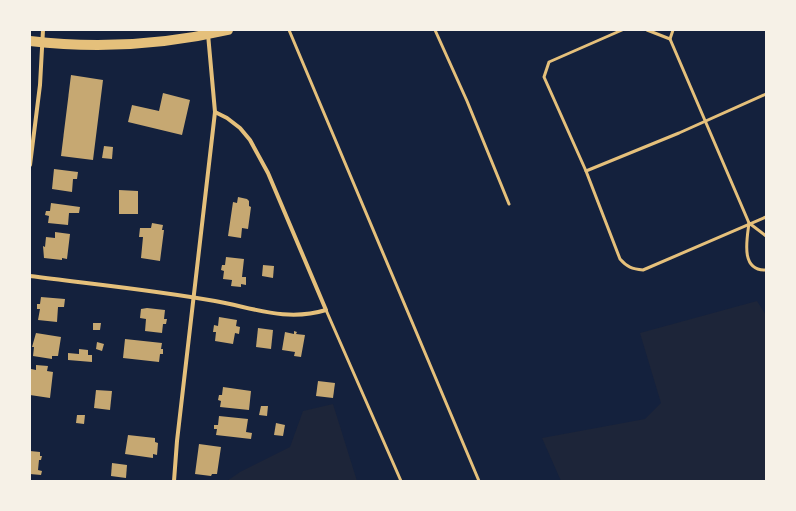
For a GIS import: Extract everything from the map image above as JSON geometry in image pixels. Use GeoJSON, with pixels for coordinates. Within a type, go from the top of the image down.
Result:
{"type":"FeatureCollection","features":[{"type":"Feature","properties":{"kind":"main road"},"geometry":{"type":"LineString","coordinates":[[30,41],[88,46],[180,40],[206,32],[228,30]]}},
{"type":"Feature","properties":{"kind":"street"},"geometry":{"type":"LineString","coordinates":[[30,165],[40,85],[44,30]]}},
{"type":"Feature","properties":{"kind":"street"},"geometry":{"type":"LineString","coordinates":[[174,481],[177,441],[215,112],[206,32]]}},
{"type":"Feature","properties":{"kind":"street"},"geometry":{"type":"LineString","coordinates":[[30,276],[193,298],[292,316],[309,315],[326,310],[268,173],[250,140],[240,128],[227,118],[215,112]]}},
{"type":"Feature","properties":{"kind":"lane"},"geometry":{"type":"LineString","coordinates":[[289,30],[479,481]]}},
{"type":"Feature","properties":{"kind":"lane"},"geometry":{"type":"LineString","coordinates":[[435,30],[467,101],[509,204]]}},
{"type":"Feature","properties":{"kind":"lane"},"geometry":{"type":"LineString","coordinates":[[622,30],[549,62],[544,77],[586,171],[620,259],[626,266],[634,270],[643,270],[749,223],[766,217]]}},
{"type":"Feature","properties":{"kind":"lane"},"geometry":{"type":"LineString","coordinates":[[647,30],[670,39]]}},
{"type":"Feature","properties":{"kind":"lane"},"geometry":{"type":"LineString","coordinates":[[673,30],[670,39],[749,223],[766,236]]}},
{"type":"Feature","properties":{"kind":"lane"},"geometry":{"type":"LineString","coordinates":[[586,171],[705,122],[766,94]]}},
{"type":"Feature","properties":{"kind":"lane"},"geometry":{"type":"LineString","coordinates":[[749,223],[746,250],[747,258],[752,265],[761,270],[766,270]]}},
{"type":"Feature","properties":{"kind":"lane"},"geometry":{"type":"LineString","coordinates":[[326,310],[391,455],[401,481]]}},
{"type":"Feature","properties":{"kind":"shaded area"},"geometry":{"type":"Polygon","coordinates":[[[757,301],[766,315],[766,481],[561,481],[542,438],[645,419],[661,403],[640,333],[757,301]]]}},
{"type":"Feature","properties":{"kind":"shaded area"},"geometry":{"type":"Polygon","coordinates":[[[333,404],[357,481],[227,481],[240,472],[290,447],[303,411],[333,404]]]}},
{"type":"Feature","properties":{"kind":"building"},"geometry":{"type":"Polygon","coordinates":[[[71,75],[103,80],[93,160],[61,156],[71,75]]]}},
{"type":"Feature","properties":{"kind":"building"},"geometry":{"type":"Polygon","coordinates":[[[163,93],[190,100],[182,135],[128,122],[132,105],[159,111],[163,93]]]}},
{"type":"Feature","properties":{"kind":"building"},"geometry":{"type":"Polygon","coordinates":[[[104,146],[113,147],[112,159],[102,158],[104,146]]]}},
{"type":"Feature","properties":{"kind":"building"},"geometry":{"type":"Polygon","coordinates":[[[54,169],[78,172],[77,179],[73,179],[72,192],[52,189],[54,169]]]}},
{"type":"Feature","properties":{"kind":"building"},"geometry":{"type":"Polygon","coordinates":[[[119,190],[138,191],[138,214],[119,214],[119,190]]]}},
{"type":"Feature","properties":{"kind":"building"},"geometry":{"type":"Polygon","coordinates":[[[238,197],[247,199],[249,201],[249,206],[251,207],[248,229],[242,228],[241,238],[228,236],[233,202],[237,203],[238,197]]]}},
{"type":"Feature","properties":{"kind":"building"},"geometry":{"type":"Polygon","coordinates":[[[51,203],[80,207],[79,213],[69,213],[68,225],[48,223],[49,216],[45,215],[46,211],[50,211],[51,203]]]}},
{"type":"Feature","properties":{"kind":"building"},"geometry":{"type":"Polygon","coordinates":[[[152,223],[163,225],[162,230],[164,230],[160,261],[141,258],[143,237],[139,237],[140,228],[151,228],[152,223]]]}},
{"type":"Feature","properties":{"kind":"building"},"geometry":{"type":"Polygon","coordinates":[[[55,232],[70,234],[67,259],[62,258],[62,260],[44,258],[43,246],[45,247],[46,237],[55,238],[55,232]]]}},
{"type":"Feature","properties":{"kind":"building"},"geometry":{"type":"Polygon","coordinates":[[[226,257],[244,259],[242,277],[246,277],[246,285],[241,284],[241,287],[231,286],[232,280],[223,279],[224,271],[221,270],[222,265],[225,265],[226,257]]]}},
{"type":"Feature","properties":{"kind":"building"},"geometry":{"type":"Polygon","coordinates":[[[263,265],[274,266],[273,278],[262,276],[263,265]]]}},
{"type":"Feature","properties":{"kind":"building"},"geometry":{"type":"Polygon","coordinates":[[[41,297],[65,299],[64,307],[58,307],[57,322],[38,320],[40,309],[37,309],[37,304],[40,304],[41,297]]]}},
{"type":"Feature","properties":{"kind":"building"},"geometry":{"type":"Polygon","coordinates":[[[147,308],[165,310],[164,319],[167,319],[166,324],[163,324],[162,333],[145,331],[146,319],[140,318],[141,309],[147,308]]]}},
{"type":"Feature","properties":{"kind":"building"},"geometry":{"type":"Polygon","coordinates":[[[219,317],[237,320],[236,326],[240,327],[239,334],[235,333],[233,344],[215,341],[216,332],[213,332],[214,325],[218,326],[219,317]]]}},
{"type":"Feature","properties":{"kind":"building"},"geometry":{"type":"Polygon","coordinates":[[[93,323],[101,323],[100,330],[93,330],[93,323]]]}},
{"type":"Feature","properties":{"kind":"building"},"geometry":{"type":"Polygon","coordinates":[[[258,328],[273,330],[271,349],[256,347],[258,328]]]}},
{"type":"Feature","properties":{"kind":"building"},"geometry":{"type":"Polygon","coordinates":[[[294,331],[297,332],[296,334],[305,335],[301,357],[294,356],[295,352],[282,350],[285,332],[294,334],[294,331]]]}},
{"type":"Feature","properties":{"kind":"building"},"geometry":{"type":"Polygon","coordinates":[[[36,333],[61,337],[58,356],[52,356],[52,359],[33,356],[34,347],[32,347],[36,333]]]}},
{"type":"Feature","properties":{"kind":"building"},"geometry":{"type":"Polygon","coordinates":[[[125,339],[162,343],[161,349],[163,349],[163,354],[160,354],[159,362],[123,358],[125,339]]]}},
{"type":"Feature","properties":{"kind":"building"},"geometry":{"type":"Polygon","coordinates":[[[97,342],[104,344],[102,351],[96,349],[97,342]]]}},
{"type":"Feature","properties":{"kind":"building"},"geometry":{"type":"Polygon","coordinates":[[[79,349],[88,350],[88,355],[92,355],[92,362],[68,360],[68,353],[79,354],[79,349]]]}},
{"type":"Feature","properties":{"kind":"building"},"geometry":{"type":"Polygon","coordinates":[[[36,365],[48,366],[47,371],[53,372],[50,398],[30,395],[31,369],[36,370],[36,365]]]}},
{"type":"Feature","properties":{"kind":"building"},"geometry":{"type":"Polygon","coordinates":[[[318,381],[335,383],[333,398],[316,396],[318,381]]]}},
{"type":"Feature","properties":{"kind":"building"},"geometry":{"type":"Polygon","coordinates":[[[223,387],[251,391],[249,410],[220,407],[221,401],[218,400],[219,395],[222,395],[223,387]]]}},
{"type":"Feature","properties":{"kind":"building"},"geometry":{"type":"Polygon","coordinates":[[[96,390],[112,391],[110,410],[94,408],[96,390]]]}},
{"type":"Feature","properties":{"kind":"building"},"geometry":{"type":"Polygon","coordinates":[[[261,406],[268,406],[267,416],[259,415],[261,406]]]}},
{"type":"Feature","properties":{"kind":"building"},"geometry":{"type":"Polygon","coordinates":[[[77,415],[85,415],[84,424],[76,423],[77,415]]]}},
{"type":"Feature","properties":{"kind":"building"},"geometry":{"type":"Polygon","coordinates":[[[219,416],[248,419],[246,432],[252,433],[251,439],[216,435],[217,429],[214,429],[214,425],[218,425],[219,416]]]}},
{"type":"Feature","properties":{"kind":"building"},"geometry":{"type":"Polygon","coordinates":[[[276,423],[285,425],[283,436],[274,435],[276,423]]]}},
{"type":"Feature","properties":{"kind":"building"},"geometry":{"type":"Polygon","coordinates":[[[128,435],[155,438],[155,442],[158,443],[157,455],[153,454],[153,458],[125,454],[128,435]]]}},
{"type":"Feature","properties":{"kind":"building"},"geometry":{"type":"Polygon","coordinates":[[[199,444],[221,447],[217,474],[212,474],[211,476],[195,474],[199,444]]]}},
{"type":"Feature","properties":{"kind":"building"},"geometry":{"type":"Polygon","coordinates":[[[30,451],[40,452],[40,456],[42,456],[41,460],[39,460],[38,470],[42,471],[41,475],[30,474],[30,451]]]}},
{"type":"Feature","properties":{"kind":"building"},"geometry":{"type":"Polygon","coordinates":[[[112,463],[127,465],[126,478],[111,476],[112,463]]]}}]}
